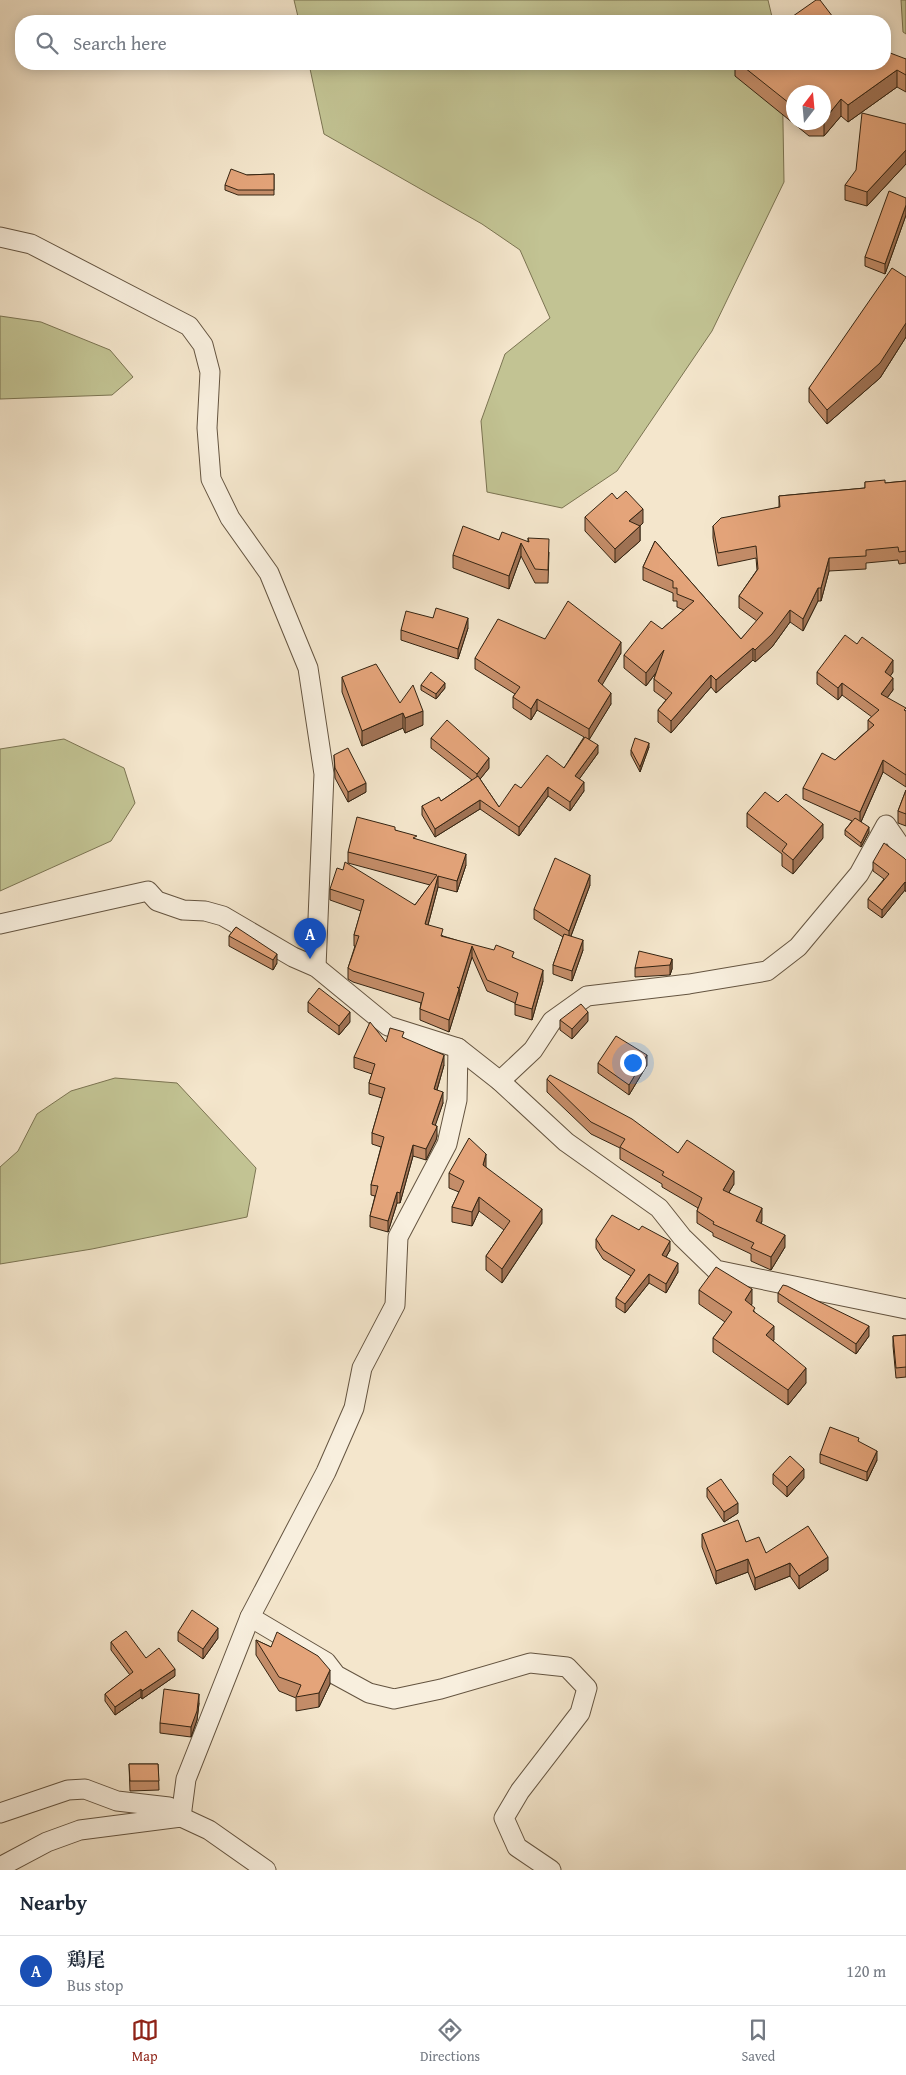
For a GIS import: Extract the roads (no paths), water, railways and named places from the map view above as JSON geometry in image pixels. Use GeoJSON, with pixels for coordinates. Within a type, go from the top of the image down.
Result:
{"type":"FeatureCollection","features":[{"type":"Feature","properties":{"kind":"street"},"geometry":{"type":"LineString","coordinates":[[0,237],[31,244],[189,326],[204,345],[210,372],[207,428],[211,479],[230,518],[269,572],[308,668],[324,774],[316,967]]}},
{"type":"Feature","properties":{"kind":"street"},"geometry":{"type":"LineString","coordinates":[[500,1081],[534,1050],[552,1021],[586,996],[689,984],[767,971],[798,947],[859,874],[886,825],[906,854]]}},
{"type":"Feature","properties":{"kind":"street"},"geometry":{"type":"LineString","coordinates":[[0,924],[148,891],[157,901],[183,910],[205,911],[223,916],[316,967],[388,1026],[458,1048],[500,1081],[566,1142],[659,1208],[682,1237],[716,1270],[906,1309]]}},
{"type":"Feature","properties":{"kind":"street"},"geometry":{"type":"LineString","coordinates":[[181,1817],[186,1780],[250,1617],[326,1472],[354,1408],[362,1368],[395,1305],[398,1237],[447,1144],[457,1100],[458,1048]]}},
{"type":"Feature","properties":{"kind":"street"},"geometry":{"type":"LineString","coordinates":[[250,1617],[326,1662],[336,1675],[369,1692],[394,1699],[441,1689],[530,1663],[567,1668],[587,1688],[580,1713],[520,1791],[504,1818],[517,1847],[551,1870]]}},
{"type":"Feature","properties":{"kind":"street"},"geometry":{"type":"LineString","coordinates":[[0,1813],[68,1790],[85,1789],[117,1801],[169,1807],[181,1817],[209,1830],[266,1870]]}},
{"type":"Feature","properties":{"kind":"street"},"geometry":{"type":"LineString","coordinates":[[0,1868],[47,1842],[80,1830],[181,1817]]}},
{"type":"Feature","properties":{"kind":"place","name":"鶏尾"},"geometry":{"type":"Point","coordinates":[310,959]}}]}
